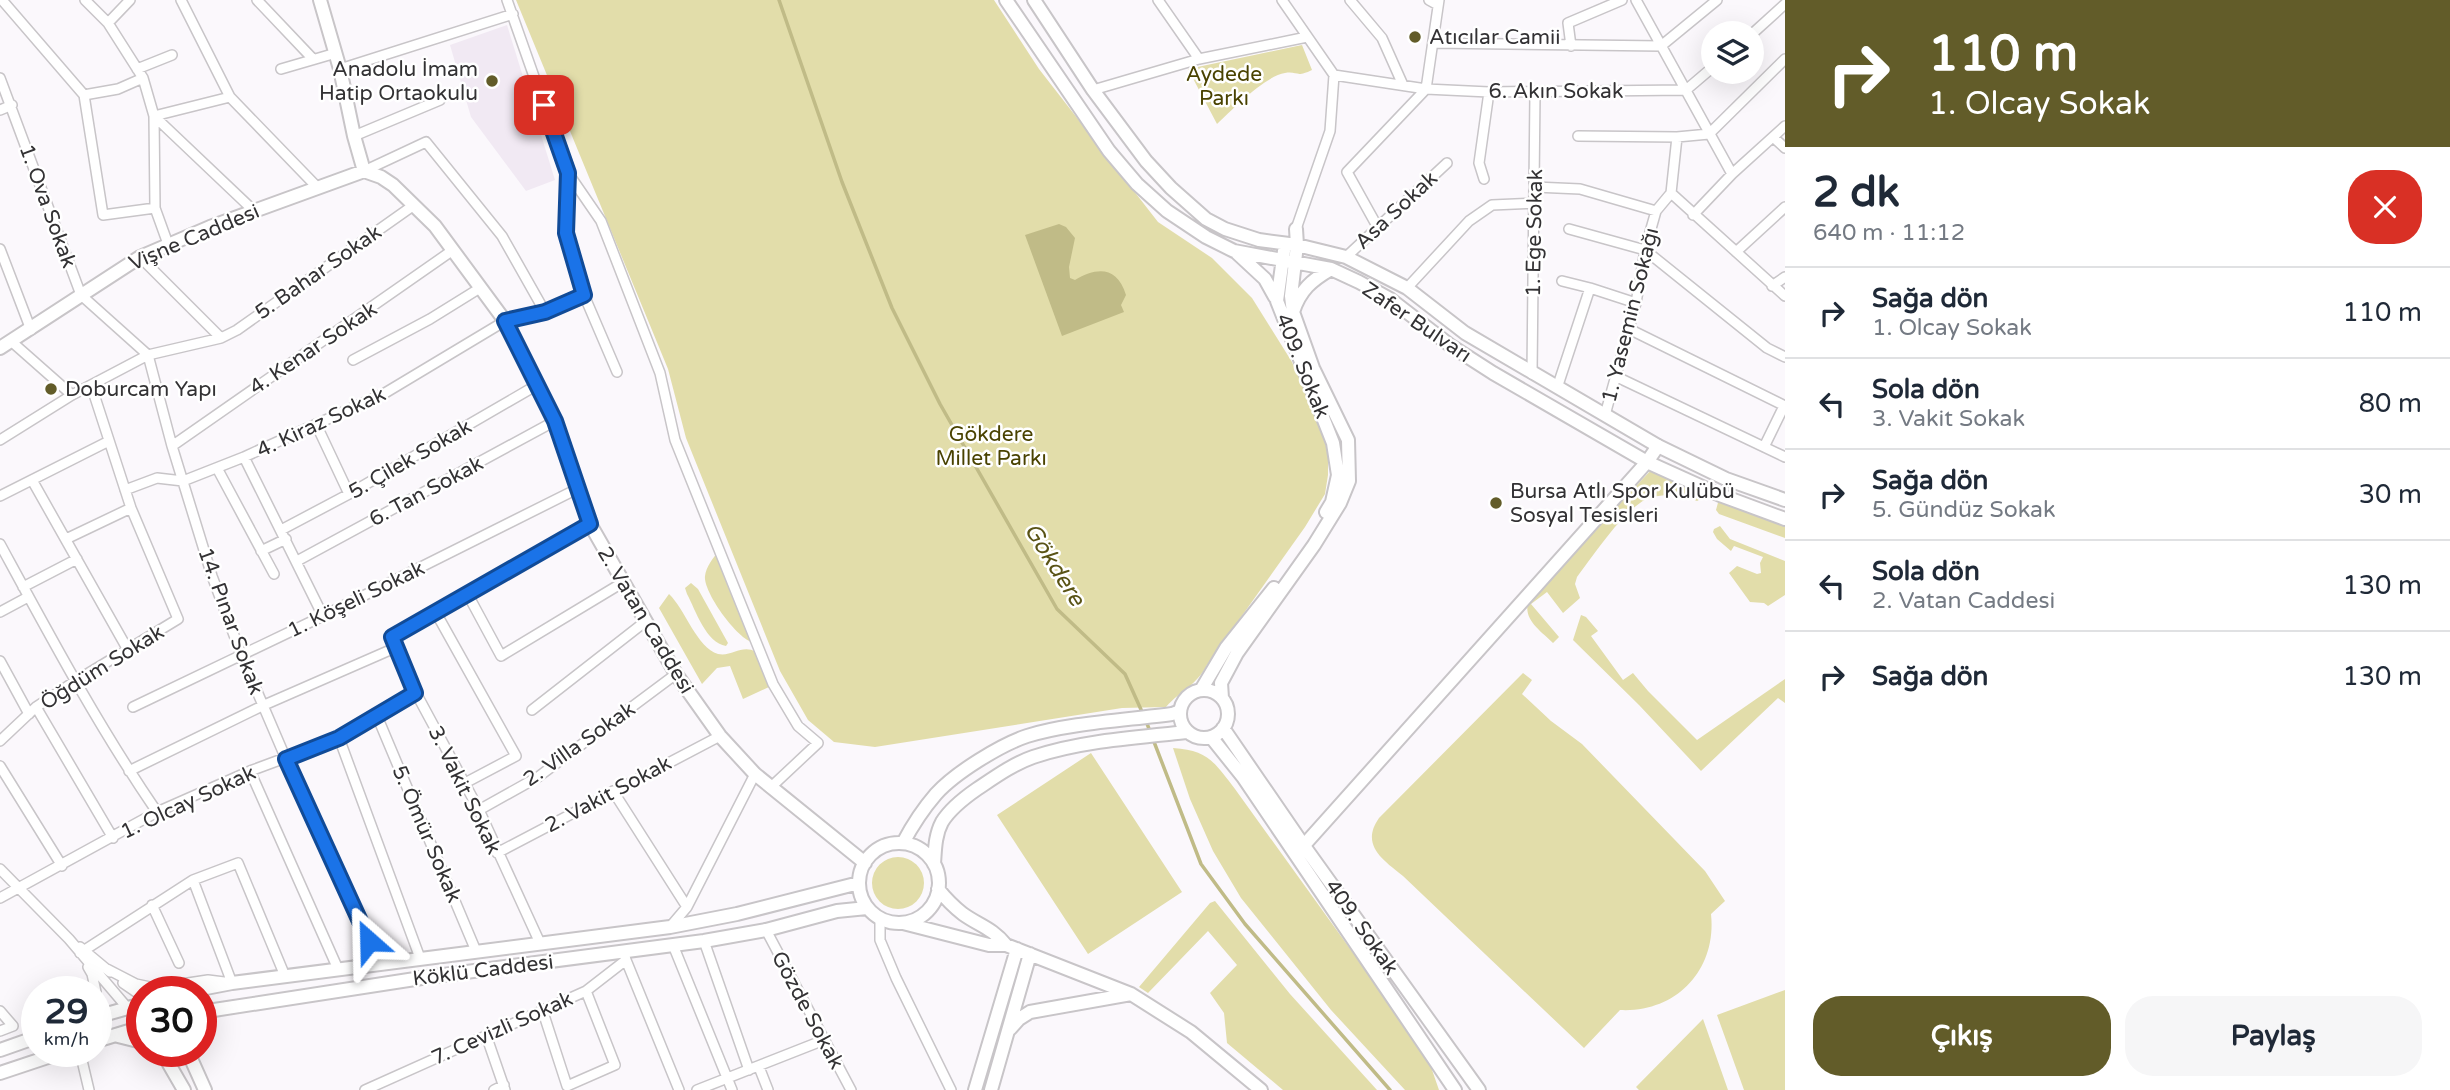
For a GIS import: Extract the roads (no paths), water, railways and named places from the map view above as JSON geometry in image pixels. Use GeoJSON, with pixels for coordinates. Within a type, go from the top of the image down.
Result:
{"type":"FeatureCollection","features":[{"type":"Feature","properties":{"kind":"main road"},"geometry":{"type":"LineString","coordinates":[[321,0],[364,171]]}},
{"type":"Feature","properties":{"kind":"main road","name":"Zafer Bulvarı"},"geometry":{"type":"LineString","coordinates":[[1006,0],[1110,151],[1137,184],[1167,211],[1206,237],[1234,251],[1331,269],[1390,299],[1451,346],[1533,397],[1647,462],[1720,495],[1785,519]]}},
{"type":"Feature","properties":{"kind":"main road","name":"Zafer Bulvarı"},"geometry":{"type":"LineString","coordinates":[[1034,0],[1093,90],[1146,161],[1206,219],[1225,229],[1259,240],[1346,257],[1407,288],[1465,333],[1658,446],[1726,479],[1785,500]]}},
{"type":"Feature","properties":{"kind":"main road","name":"Vişne Caddesi"},"geometry":{"type":"LineString","coordinates":[[0,348],[140,257],[168,244],[364,171]]}},
{"type":"Feature","properties":{"kind":"main road","name":"2. Vatan Caddesi"},"geometry":{"type":"LineString","coordinates":[[364,171],[393,185],[435,226],[505,321],[555,421],[590,524],[676,674],[720,736],[755,775],[865,863]]}},
{"type":"Feature","properties":{"kind":"main road","name":"409. Sokak"},"geometry":{"type":"LineString","coordinates":[[1201,690],[1226,648],[1310,539],[1332,502],[1338,475],[1333,443],[1277,300],[1296,229]]}},
{"type":"Feature","properties":{"kind":"main road"},"geometry":{"type":"LineString","coordinates":[[1234,251],[1265,279],[1277,300]]}},
{"type":"Feature","properties":{"kind":"main road","name":"409. Sokak"},"geometry":{"type":"LineString","coordinates":[[1222,698],[1222,683],[1231,664],[1314,545],[1340,503],[1349,481],[1348,440],[1313,368],[1293,312],[1289,260]]}},
{"type":"Feature","properties":{"kind":"main road"},"geometry":{"type":"LineString","coordinates":[[1293,312],[1305,287],[1331,269]]}},
{"type":"Feature","properties":{"kind":"main road"},"geometry":{"type":"LineString","coordinates":[[1294,856],[1647,462],[1658,446]]}},
{"type":"Feature","properties":{"kind":"main road"},"geometry":{"type":"LineString","coordinates":[[903,844],[937,793],[997,750],[1029,736],[1176,713],[1187,697],[1201,690],[1209,690],[1222,698],[1228,713],[1223,728],[1211,737],[1184,733],[1122,740],[1064,749],[1032,757],[1011,766],[953,808],[941,823],[935,843],[934,864]]}},
{"type":"Feature","properties":{"kind":"main road"},"geometry":{"type":"LineString","coordinates":[[1176,713],[1184,733]]}},
{"type":"Feature","properties":{"kind":"main road","name":"409. Sokak"},"geometry":{"type":"LineString","coordinates":[[1223,728],[1479,1090]]}},
{"type":"Feature","properties":{"kind":"main road","name":"409. Sokak"},"geometry":{"type":"LineString","coordinates":[[1211,737],[1243,777],[1450,1086]]}},
{"type":"Feature","properties":{"kind":"main road"},"geometry":{"type":"LineString","coordinates":[[903,923],[916,920],[934,902],[938,876],[934,864],[926,854],[915,847],[890,844],[877,849],[865,863],[859,883],[861,897],[867,908],[880,918],[989,945],[1012,947],[1131,994],[1191,1032],[1261,1090]]}},
{"type":"Feature","properties":{"kind":"main road","name":"Köklü Caddesi"},"geometry":{"type":"LineString","coordinates":[[217,986],[670,927],[737,914],[859,883]]}},
{"type":"Feature","properties":{"kind":"main road"},"geometry":{"type":"LineString","coordinates":[[938,889],[957,909],[995,932],[1012,947]]}},
{"type":"Feature","properties":{"kind":"main road","name":"Köklü Caddesi"},"geometry":{"type":"LineString","coordinates":[[217,1011],[428,977],[625,956],[766,930],[837,911],[867,908]]}},
{"type":"Feature","properties":{"kind":"main road"},"geometry":{"type":"LineString","coordinates":[[975,1090],[1012,947]]}},
{"type":"Feature","properties":{"kind":"main road"},"geometry":{"type":"LineString","coordinates":[[991,1090],[1030,954]]}},
{"type":"Feature","properties":{"kind":"main road"},"geometry":{"type":"LineString","coordinates":[[1008,1031],[1019,1018],[1030,1012],[1131,994]]}},
{"type":"Feature","properties":{"kind":"main road"},"geometry":{"type":"LineString","coordinates":[[112,1036],[126,1031]]}},
{"type":"Feature","properties":{"kind":"main road"},"geometry":{"type":"LineString","coordinates":[[115,1035],[126,1038]]}},
{"type":"Feature","properties":{"kind":"main road"},"geometry":{"type":"LineString","coordinates":[[0,1050],[21,1043]]}},
{"type":"Feature","properties":{"kind":"main road"},"geometry":{"type":"LineString","coordinates":[[0,1073],[21,1066]]}},
{"type":"Feature","properties":{"kind":"main road"},"geometry":{"type":"LineString","coordinates":[[196,1067],[205,1090]]}},
{"type":"Feature","properties":{"kind":"main road"},"geometry":{"type":"LineString","coordinates":[[173,1069],[184,1090]]}},
{"type":"Feature","properties":{"kind":"street"},"geometry":{"type":"LineString","coordinates":[[2,0],[83,95],[103,215],[155,208]]}},
{"type":"Feature","properties":{"kind":"street"},"geometry":{"type":"LineString","coordinates":[[85,0],[108,23],[140,73],[154,116],[155,208],[168,244]]}},
{"type":"Feature","properties":{"kind":"street"},"geometry":{"type":"LineString","coordinates":[[108,23],[130,0]]}},
{"type":"Feature","properties":{"kind":"street"},"geometry":{"type":"LineString","coordinates":[[181,0],[230,97],[318,188]]}},
{"type":"Feature","properties":{"kind":"street"},"geometry":{"type":"LineString","coordinates":[[257,0],[313,59]]}},
{"type":"Feature","properties":{"kind":"street"},"geometry":{"type":"LineString","coordinates":[[507,0],[568,173],[601,221],[660,373],[675,440],[774,684],[798,726],[818,743],[770,788]]}},
{"type":"Feature","properties":{"kind":"street"},"geometry":{"type":"LineString","coordinates":[[1158,0],[1199,59]]}},
{"type":"Feature","properties":{"kind":"street"},"geometry":{"type":"LineString","coordinates":[[1282,0],[1334,75],[1330,131],[1296,229]]}},
{"type":"Feature","properties":{"kind":"street"},"geometry":{"type":"LineString","coordinates":[[1350,0],[1382,38],[1403,85]]}},
{"type":"Feature","properties":{"kind":"street"},"geometry":{"type":"LineString","coordinates":[[1571,46],[1567,23],[1622,0]]}},
{"type":"Feature","properties":{"kind":"street"},"geometry":{"type":"LineString","coordinates":[[1651,0],[1639,4],[1732,174]]}},
{"type":"Feature","properties":{"kind":"street"},"geometry":{"type":"LineString","coordinates":[[1433,43],[1661,46],[1717,0]]}},
{"type":"Feature","properties":{"kind":"street"},"geometry":{"type":"LineString","coordinates":[[1377,226],[1347,172],[1426,89],[1433,43],[1435,2]]}},
{"type":"Feature","properties":{"kind":"street"},"geometry":{"type":"LineString","coordinates":[[1764,23],[1785,4]]}},
{"type":"Feature","properties":{"kind":"street"},"geometry":{"type":"LineString","coordinates":[[340,69],[513,14]]}},
{"type":"Feature","properties":{"kind":"street"},"geometry":{"type":"LineString","coordinates":[[1093,90],[1199,59],[1307,37]]}},
{"type":"Feature","properties":{"kind":"street"},"geometry":{"type":"LineString","coordinates":[[281,69],[336,53]]}},
{"type":"Feature","properties":{"kind":"street"},"geometry":{"type":"LineString","coordinates":[[83,95],[118,89],[172,55]]}},
{"type":"Feature","properties":{"kind":"street"},"geometry":{"type":"LineString","coordinates":[[1578,136],[1677,137],[1709,134],[1785,59]]}},
{"type":"Feature","properties":{"kind":"street","name":"6. Akın Sokak"},"geometry":{"type":"LineString","coordinates":[[1334,75],[1426,89],[1489,92],[1686,90]]}},
{"type":"Feature","properties":{"kind":"street"},"geometry":{"type":"LineString","coordinates":[[1686,90],[1701,77]]}},
{"type":"Feature","properties":{"kind":"street","name":"1. Ova Sokak"},"geometry":{"type":"LineString","coordinates":[[0,78],[81,295]]}},
{"type":"Feature","properties":{"kind":"street"},"geometry":{"type":"LineString","coordinates":[[1484,179],[1479,163],[1489,92]]}},
{"type":"Feature","properties":{"kind":"street","name":"1. Ege Sokak"},"geometry":{"type":"LineString","coordinates":[[1532,373],[1535,93]]}},
{"type":"Feature","properties":{"kind":"street"},"geometry":{"type":"LineString","coordinates":[[154,116],[230,97]]}},
{"type":"Feature","properties":{"kind":"street"},"geometry":{"type":"LineString","coordinates":[[354,136],[440,100]]}},
{"type":"Feature","properties":{"kind":"street"},"geometry":{"type":"LineString","coordinates":[[0,110],[12,105]]}},
{"type":"Feature","properties":{"kind":"street"},"geometry":{"type":"LineString","coordinates":[[154,116],[254,211]]}},
{"type":"Feature","properties":{"kind":"street"},"geometry":{"type":"LineString","coordinates":[[1693,215],[1732,174],[1785,126]]}},
{"type":"Feature","properties":{"kind":"street"},"geometry":{"type":"LineString","coordinates":[[1773,136],[1785,148]]}},
{"type":"Feature","properties":{"kind":"street"},"geometry":{"type":"LineString","coordinates":[[1677,137],[1671,193],[1785,296]]}},
{"type":"Feature","properties":{"kind":"street"},"geometry":{"type":"LineString","coordinates":[[364,171],[426,142],[502,236],[545,312]]}},
{"type":"Feature","properties":{"kind":"street","name":"Asa Sokak"},"geometry":{"type":"LineString","coordinates":[[1346,257],[1447,163]]}},
{"type":"Feature","properties":{"kind":"street"},"geometry":{"type":"LineString","coordinates":[[568,173],[566,233],[584,295],[617,372]]}},
{"type":"Feature","properties":{"kind":"street"},"geometry":{"type":"LineString","coordinates":[[1535,187],[1580,189],[1656,211]]}},
{"type":"Feature","properties":{"kind":"street","name":"1. Yasemin Sokağı"},"geometry":{"type":"LineString","coordinates":[[1605,415],[1636,303],[1645,250],[1656,211],[1671,193]]}},
{"type":"Feature","properties":{"kind":"street"},"geometry":{"type":"LineString","coordinates":[[1407,288],[1469,221],[1492,205],[1535,203]]}},
{"type":"Feature","properties":{"kind":"street","name":"5. Bahar Sokak"},"geometry":{"type":"LineString","coordinates":[[0,440],[72,395],[148,355],[221,338],[237,330],[414,205]]}},
{"type":"Feature","properties":{"kind":"street"},"geometry":{"type":"LineString","coordinates":[[1736,252],[1785,207]]}},
{"type":"Feature","properties":{"kind":"street"},"geometry":{"type":"LineString","coordinates":[[1569,229],[1645,250],[1767,348],[1785,357]]}},
{"type":"Feature","properties":{"kind":"street"},"geometry":{"type":"LineString","coordinates":[[0,249],[31,330]]}},
{"type":"Feature","properties":{"kind":"street","name":"4. Kenar Sokak"},"geometry":{"type":"LineString","coordinates":[[172,446],[453,250]]}},
{"type":"Feature","properties":{"kind":"street"},"geometry":{"type":"LineString","coordinates":[[140,257],[221,338]]}},
{"type":"Feature","properties":{"kind":"street"},"geometry":{"type":"LineString","coordinates":[[1772,286],[1785,277]]}},
{"type":"Feature","properties":{"kind":"street"},"geometry":{"type":"LineString","coordinates":[[1562,281],[1636,303]]}},
{"type":"Feature","properties":{"kind":"street"},"geometry":{"type":"LineString","coordinates":[[353,360],[430,319],[480,288]]}},
{"type":"Feature","properties":{"kind":"street"},"geometry":{"type":"LineString","coordinates":[[1558,388],[1590,288]]}},
{"type":"Feature","properties":{"kind":"street"},"geometry":{"type":"LineString","coordinates":[[81,295],[148,355]]}},
{"type":"Feature","properties":{"kind":"street","name":"4. Kiraz Sokak"},"geometry":{"type":"LineString","coordinates":[[125,490],[157,478],[183,481],[244,457],[385,393],[505,321],[545,312],[584,295]]}},
{"type":"Feature","properties":{"kind":"street"},"geometry":{"type":"LineString","coordinates":[[1629,329],[1785,406],[1764,447]]}},
{"type":"Feature","properties":{"kind":"street"},"geometry":{"type":"LineString","coordinates":[[12,342],[72,395]]}},
{"type":"Feature","properties":{"kind":"street","name":"14. Pınar Sokak"},"geometry":{"type":"LineString","coordinates":[[148,355],[172,446],[212,576],[241,654],[379,964]]}},
{"type":"Feature","properties":{"kind":"street"},"geometry":{"type":"LineString","coordinates":[[1616,377],[1785,457]]}},
{"type":"Feature","properties":{"kind":"street","name":"Öğdüm Sokak"},"geometry":{"type":"LineString","coordinates":[[0,741],[36,707],[178,620],[131,508],[91,385]]}},
{"type":"Feature","properties":{"kind":"street","name":"5. Çilek Sokak"},"geometry":{"type":"LineString","coordinates":[[261,551],[349,494],[537,385]]}},
{"type":"Feature","properties":{"kind":"street","name":"6. Tan Sokak"},"geometry":{"type":"LineString","coordinates":[[297,561],[555,421]]}},
{"type":"Feature","properties":{"kind":"street"},"geometry":{"type":"LineString","coordinates":[[316,424],[349,494]]}},
{"type":"Feature","properties":{"kind":"street"},"geometry":{"type":"LineString","coordinates":[[0,496],[109,440]]}},
{"type":"Feature","properties":{"kind":"street"},"geometry":{"type":"LineString","coordinates":[[244,457],[323,616]]}},
{"type":"Feature","properties":{"kind":"street"},"geometry":{"type":"LineString","coordinates":[[217,468],[274,574]]}},
{"type":"Feature","properties":{"kind":"street"},"geometry":{"type":"LineString","coordinates":[[32,480],[128,650]]}},
{"type":"Feature","properties":{"kind":"street","name":"1. Köşeli Sokak"},"geometry":{"type":"LineString","coordinates":[[133,706],[323,616],[578,489]]}},
{"type":"Feature","properties":{"kind":"street"},"geometry":{"type":"LineString","coordinates":[[66,539],[131,508]]}},
{"type":"Feature","properties":{"kind":"street"},"geometry":{"type":"LineString","coordinates":[[465,783],[516,756],[435,611],[590,524]]}},
{"type":"Feature","properties":{"kind":"street"},"geometry":{"type":"LineString","coordinates":[[0,544],[74,682],[157,812]]}},
{"type":"Feature","properties":{"kind":"street"},"geometry":{"type":"LineString","coordinates":[[23,587],[76,559]]}},
{"type":"Feature","properties":{"kind":"street"},"geometry":{"type":"LineString","coordinates":[[467,593],[501,656],[622,583]]}},
{"type":"Feature","properties":{"kind":"street"},"geometry":{"type":"LineString","coordinates":[[0,611],[28,597]]}},
{"type":"Feature","properties":{"kind":"street","name":"3. Vakit Sokak"},"geometry":{"type":"LineString","coordinates":[[435,611],[392,637],[415,693],[479,810],[496,853],[540,943]]}},
{"type":"Feature","properties":{"kind":"street"},"geometry":{"type":"LineString","coordinates":[[532,710],[646,621]]}},
{"type":"Feature","properties":{"kind":"street"},"geometry":{"type":"LineString","coordinates":[[129,771],[262,706],[397,647]]}},
{"type":"Feature","properties":{"kind":"street"},"geometry":{"type":"LineString","coordinates":[[0,661],[29,714]]}},
{"type":"Feature","properties":{"kind":"street","name":"2. Villa Sokak"},"geometry":{"type":"LineString","coordinates":[[479,810],[538,777],[676,674]]}},
{"type":"Feature","properties":{"kind":"street","name":"1. Olcay Sokak"},"geometry":{"type":"LineString","coordinates":[[0,898],[157,812],[250,771],[339,738],[415,693]]}},
{"type":"Feature","properties":{"kind":"street"},"geometry":{"type":"LineString","coordinates":[[36,707],[113,838]]}},
{"type":"Feature","properties":{"kind":"street","name":"5. Ömür Sokak"},"geometry":{"type":"LineString","coordinates":[[377,716],[476,951]]}},
{"type":"Feature","properties":{"kind":"street","name":"2. Vakit Sokak"},"geometry":{"type":"LineString","coordinates":[[496,853],[720,736]]}},
{"type":"Feature","properties":{"kind":"street"},"geometry":{"type":"LineString","coordinates":[[339,738],[420,958]]}},
{"type":"Feature","properties":{"kind":"street"},"geometry":{"type":"LineString","coordinates":[[0,766],[62,866]]}},
{"type":"Feature","properties":{"kind":"street"},"geometry":{"type":"LineString","coordinates":[[250,771],[338,969]]}},
{"type":"Feature","properties":{"kind":"street"},"geometry":{"type":"LineString","coordinates":[[670,927],[687,907],[755,775]]}},
{"type":"Feature","properties":{"kind":"street"},"geometry":{"type":"LineString","coordinates":[[613,791],[687,907]]}},
{"type":"Feature","properties":{"kind":"street"},"geometry":{"type":"LineString","coordinates":[[82,951],[192,880],[238,863],[285,976]]}},
{"type":"Feature","properties":{"kind":"street"},"geometry":{"type":"LineString","coordinates":[[0,869],[82,951],[126,984]]}},
{"type":"Feature","properties":{"kind":"street"},"geometry":{"type":"LineString","coordinates":[[107,969],[136,984],[155,988],[208,981],[232,983],[192,880]]}},
{"type":"Feature","properties":{"kind":"street"},"geometry":{"type":"LineString","coordinates":[[152,905],[179,962]]}},
{"type":"Feature","properties":{"kind":"street"},"geometry":{"type":"LineString","coordinates":[[880,918],[880,940],[951,1090]]}},
{"type":"Feature","properties":{"kind":"street","name":"Gözde Sokak"},"geometry":{"type":"LineString","coordinates":[[766,930],[851,1090]]}},
{"type":"Feature","properties":{"kind":"street"},"geometry":{"type":"LineString","coordinates":[[704,941],[749,1070]]}},
{"type":"Feature","properties":{"kind":"street"},"geometry":{"type":"LineString","coordinates":[[674,945],[732,1090]]}},
{"type":"Feature","properties":{"kind":"street"},"geometry":{"type":"LineString","coordinates":[[82,951],[92,976]]}},
{"type":"Feature","properties":{"kind":"street"},"geometry":{"type":"LineString","coordinates":[[82,951],[126,1006]]}},
{"type":"Feature","properties":{"kind":"street"},"geometry":{"type":"LineString","coordinates":[[625,956],[679,1090]]}},
{"type":"Feature","properties":{"kind":"street","name":"7. Cevizli Sokak"},"geometry":{"type":"LineString","coordinates":[[368,1089],[586,991],[625,956]]}},
{"type":"Feature","properties":{"kind":"street"},"geometry":{"type":"LineString","coordinates":[[542,1010],[567,1086],[615,1065],[586,991]]}},
{"type":"Feature","properties":{"kind":"street"},"geometry":{"type":"LineString","coordinates":[[0,1011],[13,1026],[0,1031]]}},
{"type":"Feature","properties":{"kind":"street"},"geometry":{"type":"LineString","coordinates":[[486,1035],[501,1089]]}},
{"type":"Feature","properties":{"kind":"street"},"geometry":{"type":"LineString","coordinates":[[697,1090],[824,1040]]}},
{"type":"Feature","properties":{"kind":"street"},"geometry":{"type":"LineString","coordinates":[[84,1067],[89,1090]]}},
{"type":"Feature","properties":{"kind":"street"},"geometry":{"type":"LineString","coordinates":[[759,1067],[768,1090]]}},
{"type":"Feature","properties":{"kind":"waterway","name":"Gökdere"},"geometry":{"type":"LineString","coordinates":[[779,0],[842,182],[892,308],[940,404],[1057,609],[1125,674],[1143,714]]}},
{"type":"Feature","properties":{"kind":"waterway","name":"Gökdere"},"geometry":{"type":"LineString","coordinates":[[1146,721],[1201,864],[1245,924],[1390,1090]]}},
{"type":"Feature","properties":{"kind":"place","name":"Atıcılar Camii"},"geometry":{"type":"Point","coordinates":[1415,37]}},
{"type":"Feature","properties":{"kind":"place","name":"Anadolu İmam Hatip Ortaokulu"},"geometry":{"type":"Point","coordinates":[492,81]}},
{"type":"Feature","properties":{"kind":"place","name":"Doburcam Yapı"},"geometry":{"type":"Point","coordinates":[51,389]}},
{"type":"Feature","properties":{"kind":"place","name":"Bursa Atlı Spor Kulübü Sosyal Tesisleri"},"geometry":{"type":"Point","coordinates":[1496,503]}},
{"type":"Feature","properties":{"kind":"park label","name":"Aydede Parkı"},"geometry":{"type":"Point","coordinates":[1224,86]}},
{"type":"Feature","properties":{"kind":"park label","name":"Gökdere Millet Parkı"},"geometry":{"type":"Point","coordinates":[991,446]}}]}
